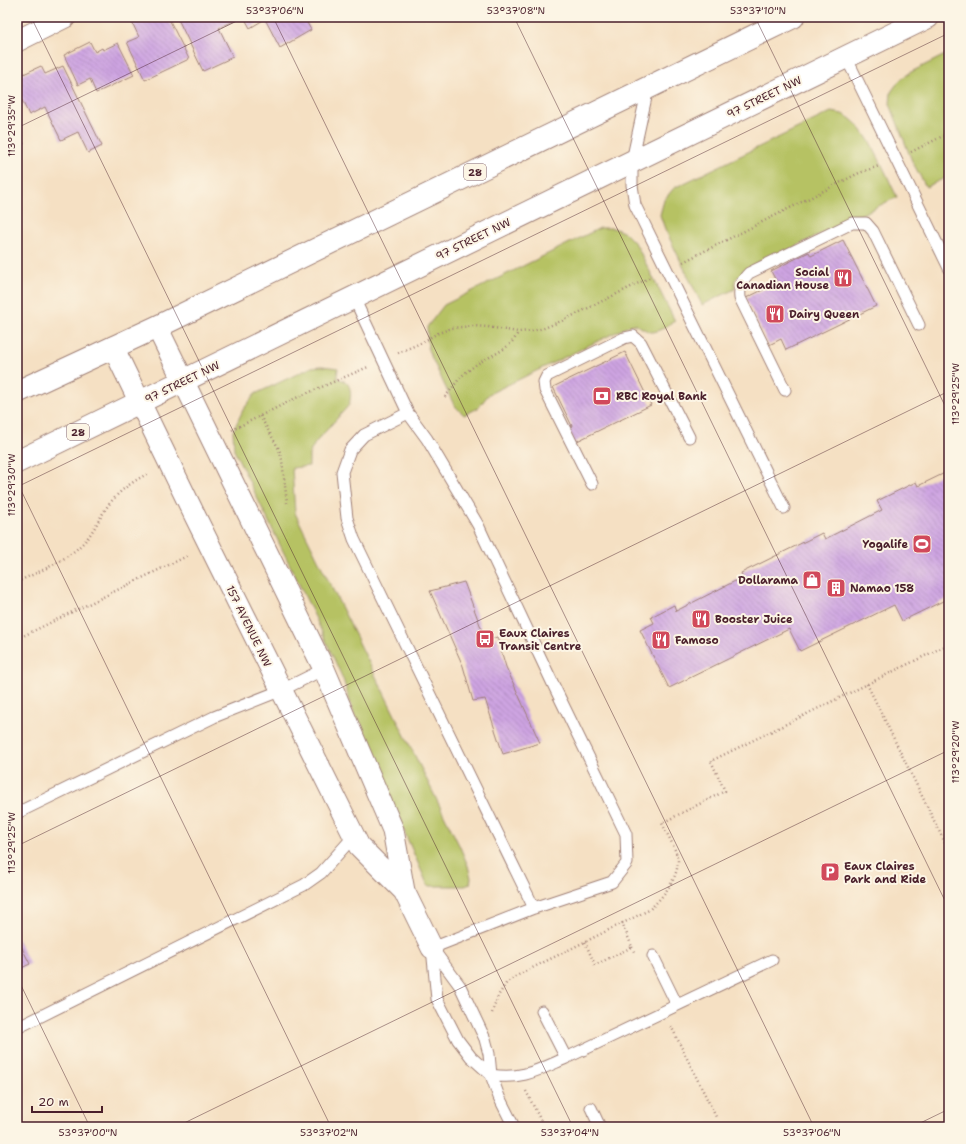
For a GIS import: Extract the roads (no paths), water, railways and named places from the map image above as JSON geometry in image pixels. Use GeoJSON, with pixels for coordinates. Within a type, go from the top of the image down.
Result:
{"type":"FeatureCollection","features":[{"type":"Feature","properties":{"kind":"main road","name":"28"},"geometry":{"type":"LineString","coordinates":[[157,327],[793,17]]}},
{"type":"Feature","properties":{"kind":"main road","name":"97 STREET NW"},"geometry":{"type":"LineString","coordinates":[[17,462],[928,17]]}},
{"type":"Feature","properties":{"kind":"main road"},"geometry":{"type":"LineString","coordinates":[[17,392],[157,327]]}},
{"type":"Feature","properties":{"kind":"street"},"geometry":{"type":"LineString","coordinates":[[17,41],[65,17]]}},
{"type":"Feature","properties":{"kind":"street","name":"157 AVENUE NW"},"geometry":{"type":"LineString","coordinates":[[157,327],[324,669],[393,830],[404,891],[432,948]]}},
{"type":"Feature","properties":{"kind":"street","name":"157 AVENUE NW"},"geometry":{"type":"LineString","coordinates":[[113,347],[359,846],[404,891]]}},
{"type":"Feature","properties":{"kind":"lane"},"geometry":{"type":"LineString","coordinates":[[846,57],[949,268]]}},
{"type":"Feature","properties":{"kind":"lane"},"geometry":{"type":"LineString","coordinates":[[648,87],[632,161],[632,185],[635,205],[784,508]]}},
{"type":"Feature","properties":{"kind":"lane"},"geometry":{"type":"LineString","coordinates":[[785,390],[740,298],[739,288],[742,280],[750,273],[852,223],[866,223],[874,231],[919,325]]}},
{"type":"Feature","properties":{"kind":"lane"},"geometry":{"type":"LineString","coordinates":[[354,298],[408,413],[427,439],[478,525],[626,834],[627,863],[612,882],[534,908],[432,948]]}},
{"type":"Feature","properties":{"kind":"lane"},"geometry":{"type":"LineString","coordinates":[[592,484],[546,390],[544,382],[547,376],[624,338],[633,336],[641,342],[689,437]]}},
{"type":"Feature","properties":{"kind":"lane"},"geometry":{"type":"LineString","coordinates":[[408,413],[364,435],[350,450],[342,472],[347,518],[357,546],[534,908]]}},
{"type":"Feature","properties":{"kind":"lane"},"geometry":{"type":"LineString","coordinates":[[17,813],[214,718],[282,690],[324,669]]}},
{"type":"Feature","properties":{"kind":"lane"},"geometry":{"type":"LineString","coordinates":[[17,1028],[304,885],[321,873],[354,836]]}},
{"type":"Feature","properties":{"kind":"lane","name":"157 AVENUE NW"},"geometry":{"type":"LineString","coordinates":[[432,948],[437,999],[458,1040],[471,1057],[491,1075]]}},
{"type":"Feature","properties":{"kind":"lane","name":"157 AVENUE NW"},"geometry":{"type":"LineString","coordinates":[[432,948],[460,986],[482,1032],[489,1054],[491,1075],[499,1097],[514,1127]]}},
{"type":"Feature","properties":{"kind":"lane"},"geometry":{"type":"LineString","coordinates":[[653,956],[677,1005]]}},
{"type":"Feature","properties":{"kind":"lane"},"geometry":{"type":"LineString","coordinates":[[491,1075],[505,1077],[532,1073],[772,960]]}},
{"type":"Feature","properties":{"kind":"lane"},"geometry":{"type":"LineString","coordinates":[[542,1010],[566,1058]]}},
{"type":"Feature","properties":{"kind":"lane"},"geometry":{"type":"LineString","coordinates":[[591,1108],[600,1127]]}},
{"type":"Feature","properties":{"kind":"place","name":"Social Canadian House"},"geometry":{"type":"Point","coordinates":[843,278]}},
{"type":"Feature","properties":{"kind":"place","name":"Dairy Queen"},"geometry":{"type":"Point","coordinates":[775,314]}},
{"type":"Feature","properties":{"kind":"place","name":"RBC Royal Bank"},"geometry":{"type":"Point","coordinates":[602,396]}},
{"type":"Feature","properties":{"kind":"place","name":"Yogalife"},"geometry":{"type":"Point","coordinates":[922,544]}},
{"type":"Feature","properties":{"kind":"place","name":"Dollarama"},"geometry":{"type":"Point","coordinates":[812,580]}},
{"type":"Feature","properties":{"kind":"place","name":"Namao 158"},"geometry":{"type":"Point","coordinates":[836,588]}},
{"type":"Feature","properties":{"kind":"place","name":"Booster Juice"},"geometry":{"type":"Point","coordinates":[701,619]}},
{"type":"Feature","properties":{"kind":"place","name":"Eaux Claires Transit Centre"},"geometry":{"type":"Point","coordinates":[485,639]}},
{"type":"Feature","properties":{"kind":"place","name":"Famoso"},"geometry":{"type":"Point","coordinates":[661,640]}},
{"type":"Feature","properties":{"kind":"place","name":"Eaux Claires Park and Ride"},"geometry":{"type":"Point","coordinates":[830,872]}}]}
